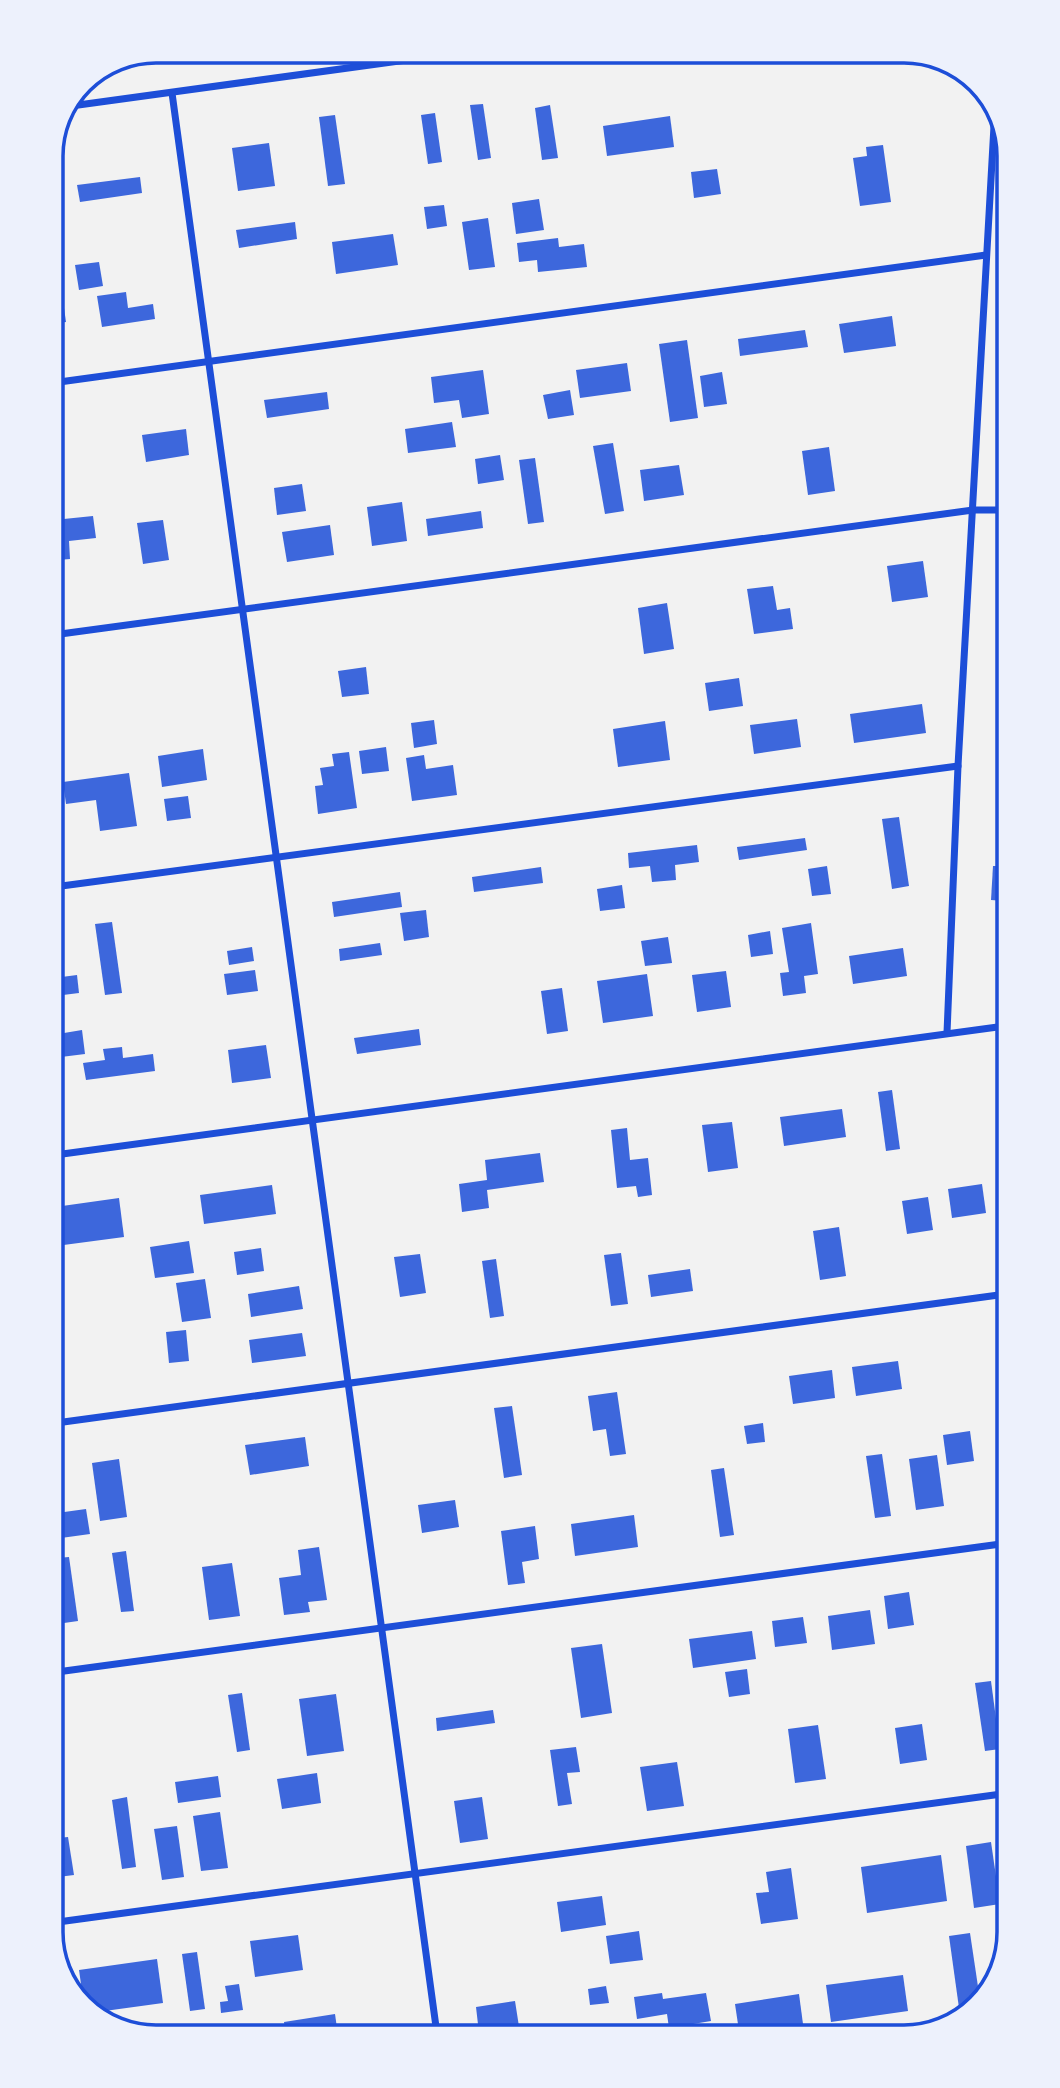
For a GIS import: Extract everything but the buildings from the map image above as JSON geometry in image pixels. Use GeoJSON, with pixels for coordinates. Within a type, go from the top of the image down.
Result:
{"type":"FeatureCollection","features":[{"type":"Feature","properties":{"kind":"street"},"geometry":{"type":"LineString","coordinates":[[79,105],[386,63]]}},
{"type":"Feature","properties":{"kind":"street"},"geometry":{"type":"LineString","coordinates":[[172,93],[436,2025]]}},
{"type":"Feature","properties":{"kind":"street"},"geometry":{"type":"LineString","coordinates":[[947,1033],[958,766],[993,133]]}},
{"type":"Feature","properties":{"kind":"street"},"geometry":{"type":"LineString","coordinates":[[63,382],[986,255]]}},
{"type":"Feature","properties":{"kind":"street"},"geometry":{"type":"LineString","coordinates":[[63,634],[973,510],[997,510]]}},
{"type":"Feature","properties":{"kind":"street"},"geometry":{"type":"LineString","coordinates":[[63,886],[958,766]]}},
{"type":"Feature","properties":{"kind":"street"},"geometry":{"type":"LineString","coordinates":[[63,1154],[997,1027]]}},
{"type":"Feature","properties":{"kind":"street"},"geometry":{"type":"LineString","coordinates":[[63,1422],[997,1295]]}},
{"type":"Feature","properties":{"kind":"street"},"geometry":{"type":"LineString","coordinates":[[63,1671],[997,1544]]}},
{"type":"Feature","properties":{"kind":"street"},"geometry":{"type":"LineString","coordinates":[[63,1921],[997,1795]]}}]}
